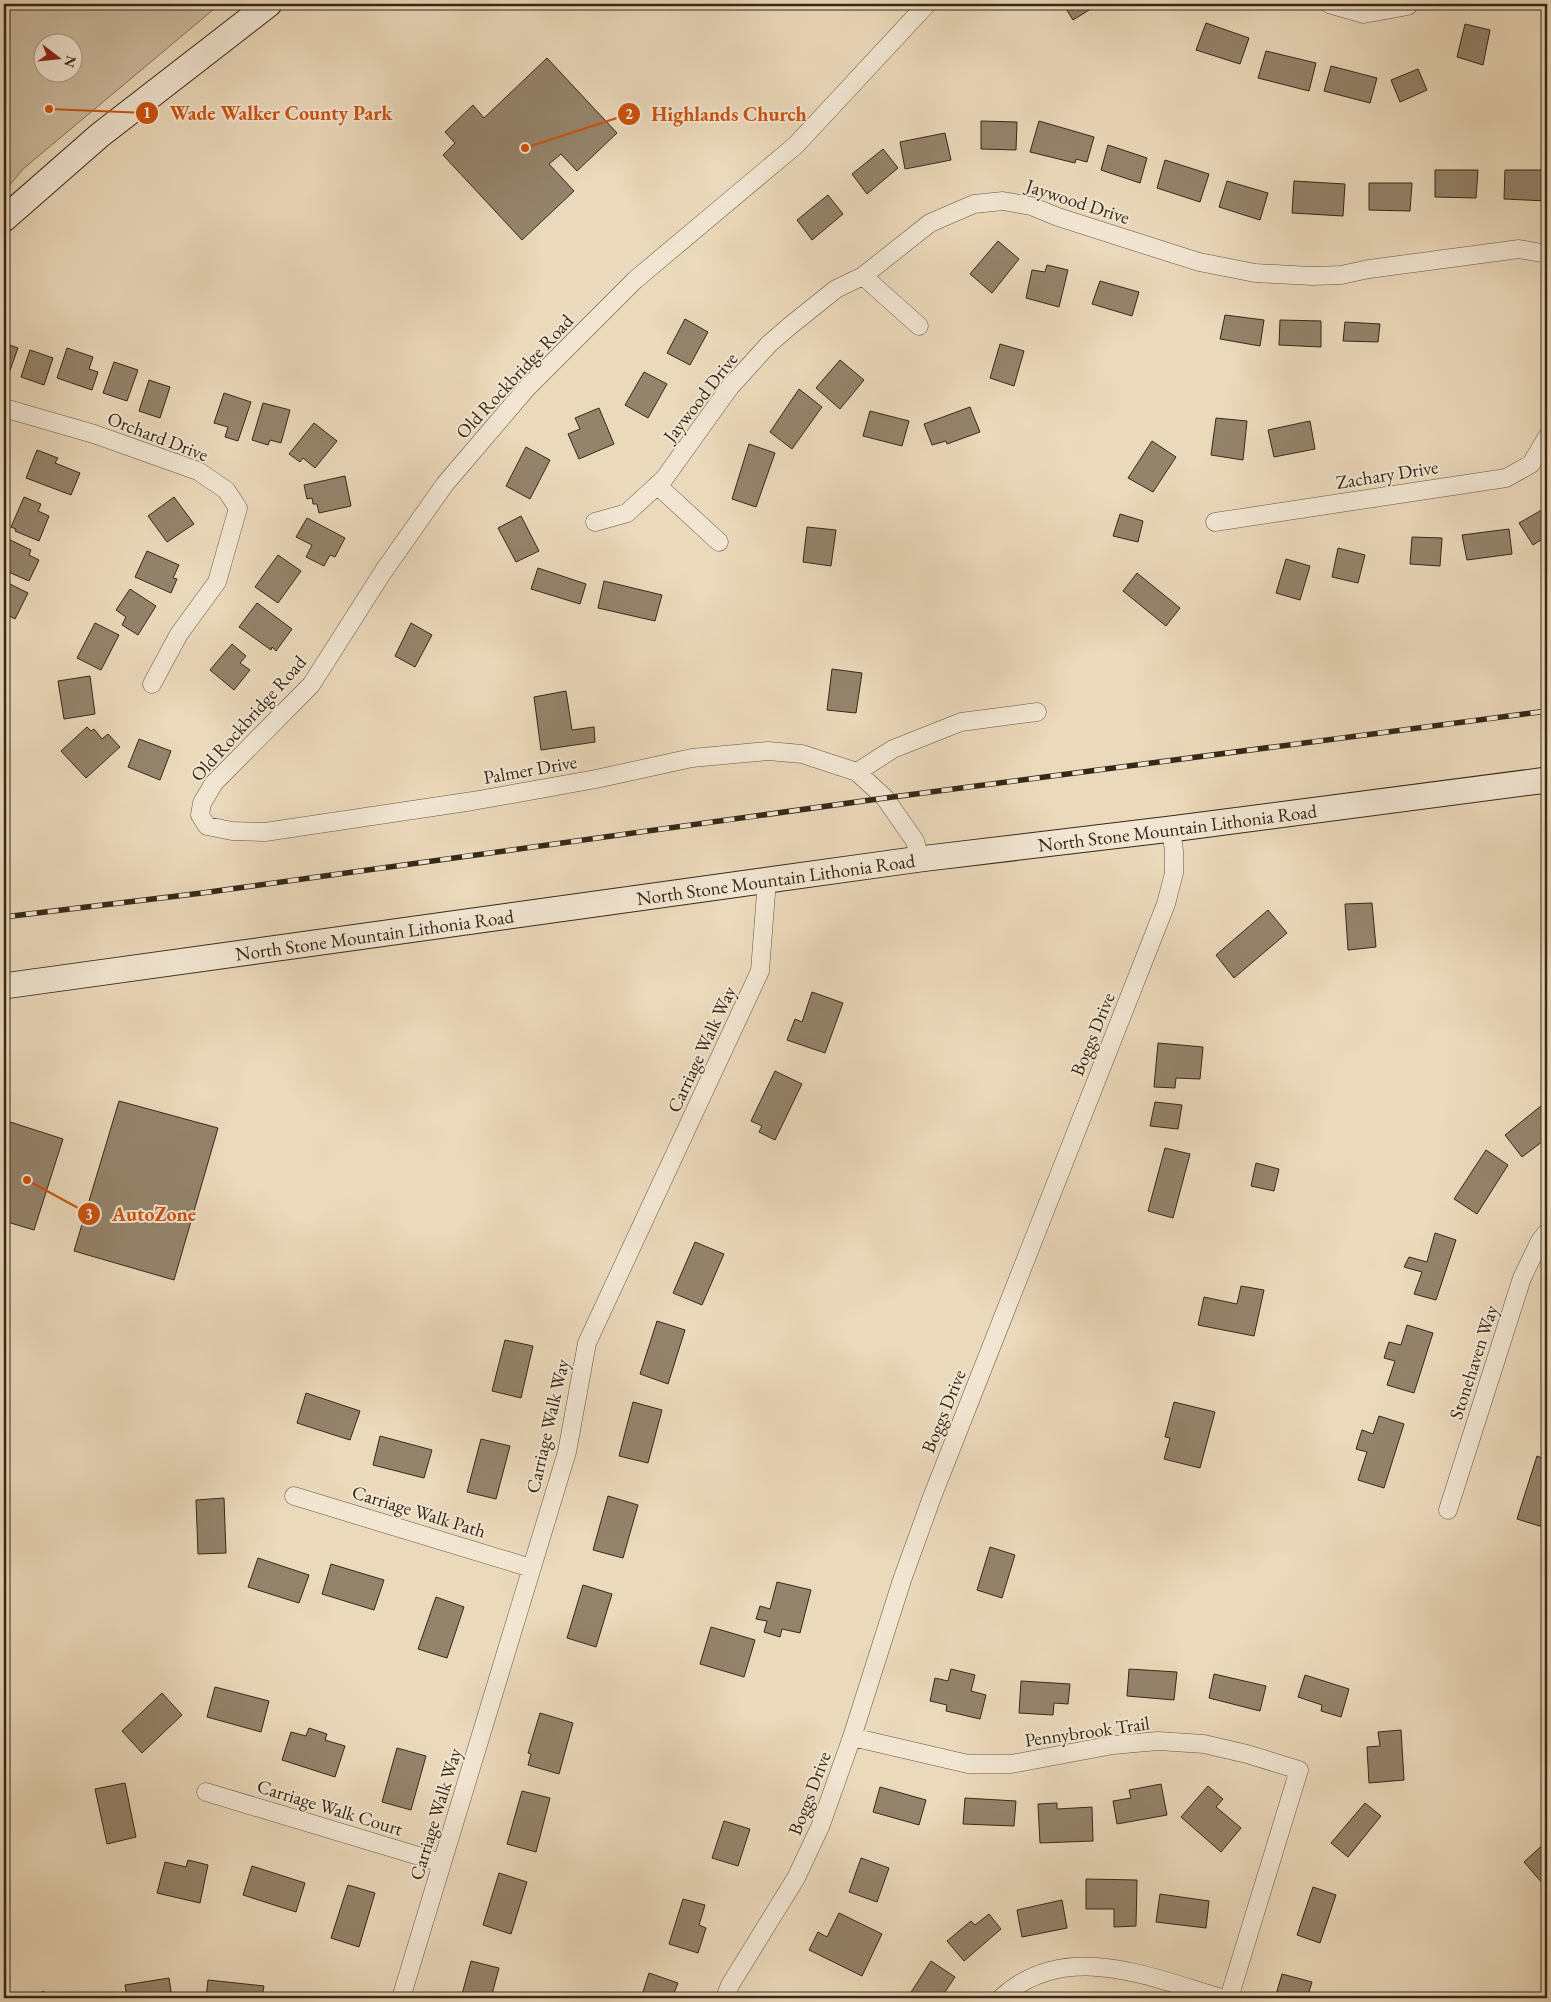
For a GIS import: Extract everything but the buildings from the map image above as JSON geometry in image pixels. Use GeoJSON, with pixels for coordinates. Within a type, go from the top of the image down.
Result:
{"type":"FeatureCollection","features":[{"type":"Feature","properties":{"kind":"main road"},"geometry":{"type":"LineString","coordinates":[[4,219],[100,135],[269,4]]}},
{"type":"Feature","properties":{"kind":"main road","name":"North Stone Mountain Lithonia Road"},"geometry":{"type":"LineString","coordinates":[[4,986],[920,859],[1171,829],[1547,780]]}},
{"type":"Feature","properties":{"kind":"street","name":"Old Rockbridge Road"},"geometry":{"type":"LineString","coordinates":[[207,826],[200,815],[202,803],[214,783],[312,685],[383,572],[445,484],[527,388],[635,280],[796,145],[927,4]]}},
{"type":"Feature","properties":{"kind":"street"},"geometry":{"type":"LineString","coordinates":[[1330,4],[1364,14],[1408,6]]}},
{"type":"Feature","properties":{"kind":"street","name":"Jaywood Drive"},"geometry":{"type":"LineString","coordinates":[[595,522],[627,513],[664,479],[730,387],[769,344],[836,289],[863,276],[930,223],[974,204],[1003,201],[1031,206],[1058,217],[1199,262],[1255,273],[1312,276],[1341,274],[1519,249],[1547,254]]}},
{"type":"Feature","properties":{"kind":"street"},"geometry":{"type":"LineString","coordinates":[[863,276],[919,326]]}},
{"type":"Feature","properties":{"kind":"street","name":"Orchard Drive"},"geometry":{"type":"LineString","coordinates":[[5,413],[94,434],[198,471],[226,490],[238,508],[217,582],[178,634],[152,684]]}},
{"type":"Feature","properties":{"kind":"street","name":"Zachary Drive"},"geometry":{"type":"LineString","coordinates":[[1216,522],[1506,478],[1531,464],[1547,437]]}},
{"type":"Feature","properties":{"kind":"street"},"geometry":{"type":"LineString","coordinates":[[657,485],[719,542]]}},
{"type":"Feature","properties":{"kind":"street"},"geometry":{"type":"LineString","coordinates":[[857,772],[894,749],[961,722],[1037,712]]}},
{"type":"Feature","properties":{"kind":"street","name":"Palmer Drive"},"geometry":{"type":"LineString","coordinates":[[207,826],[232,831],[265,832],[492,798],[596,779],[692,758],[758,752],[802,754],[857,772],[885,798],[915,841],[920,859]]}},
{"type":"Feature","properties":{"kind":"street","name":"Boggs Drive"},"geometry":{"type":"LineString","coordinates":[[725,1998],[730,1984],[796,1878],[820,1827],[852,1737],[902,1580],[932,1497],[1166,904],[1174,873],[1171,829]]}},
{"type":"Feature","properties":{"kind":"street","name":"Carriage Walk Way"},"geometry":{"type":"LineString","coordinates":[[401,1998],[566,1452],[587,1343],[760,971],[767,880]]}},
{"type":"Feature","properties":{"kind":"street","name":"Stonehaven Way"},"geometry":{"type":"LineString","coordinates":[[1448,1510],[1522,1278],[1547,1232]]}},
{"type":"Feature","properties":{"kind":"street","name":"Carriage Walk Path"},"geometry":{"type":"LineString","coordinates":[[294,1496],[531,1568]]}},
{"type":"Feature","properties":{"kind":"street","name":"Pennybrook Trail"},"geometry":{"type":"LineString","coordinates":[[852,1737],[968,1764],[1011,1764],[1113,1745],[1158,1741],[1204,1744],[1247,1754],[1300,1770],[1229,1998]]}},
{"type":"Feature","properties":{"kind":"street","name":"Carriage Walk Court"},"geometry":{"type":"LineString","coordinates":[[206,1792],[442,1863]]}},
{"type":"Feature","properties":{"kind":"street"},"geometry":{"type":"LineString","coordinates":[[1001,1998],[1015,1985],[1044,1971],[1082,1966],[1124,1969],[1221,1998]]}},
{"type":"Feature","properties":{"kind":"shaded area"},"geometry":{"type":"Polygon","coordinates":[[[4,4],[220,4],[23,169],[4,192],[4,4]]]}},
{"type":"Feature","properties":{"kind":"railway"},"geometry":{"type":"LineString","coordinates":[[4,917],[202,893],[885,798],[1547,711]]}},
{"type":"Feature","properties":{"kind":"place","name":"Wade Walker County Park"},"geometry":{"type":"Point","coordinates":[49,109]}},
{"type":"Feature","properties":{"kind":"place","name":"Highlands Church"},"geometry":{"type":"Point","coordinates":[525,148]}},
{"type":"Feature","properties":{"kind":"place","name":"AutoZone"},"geometry":{"type":"Point","coordinates":[27,1180]}}]}
